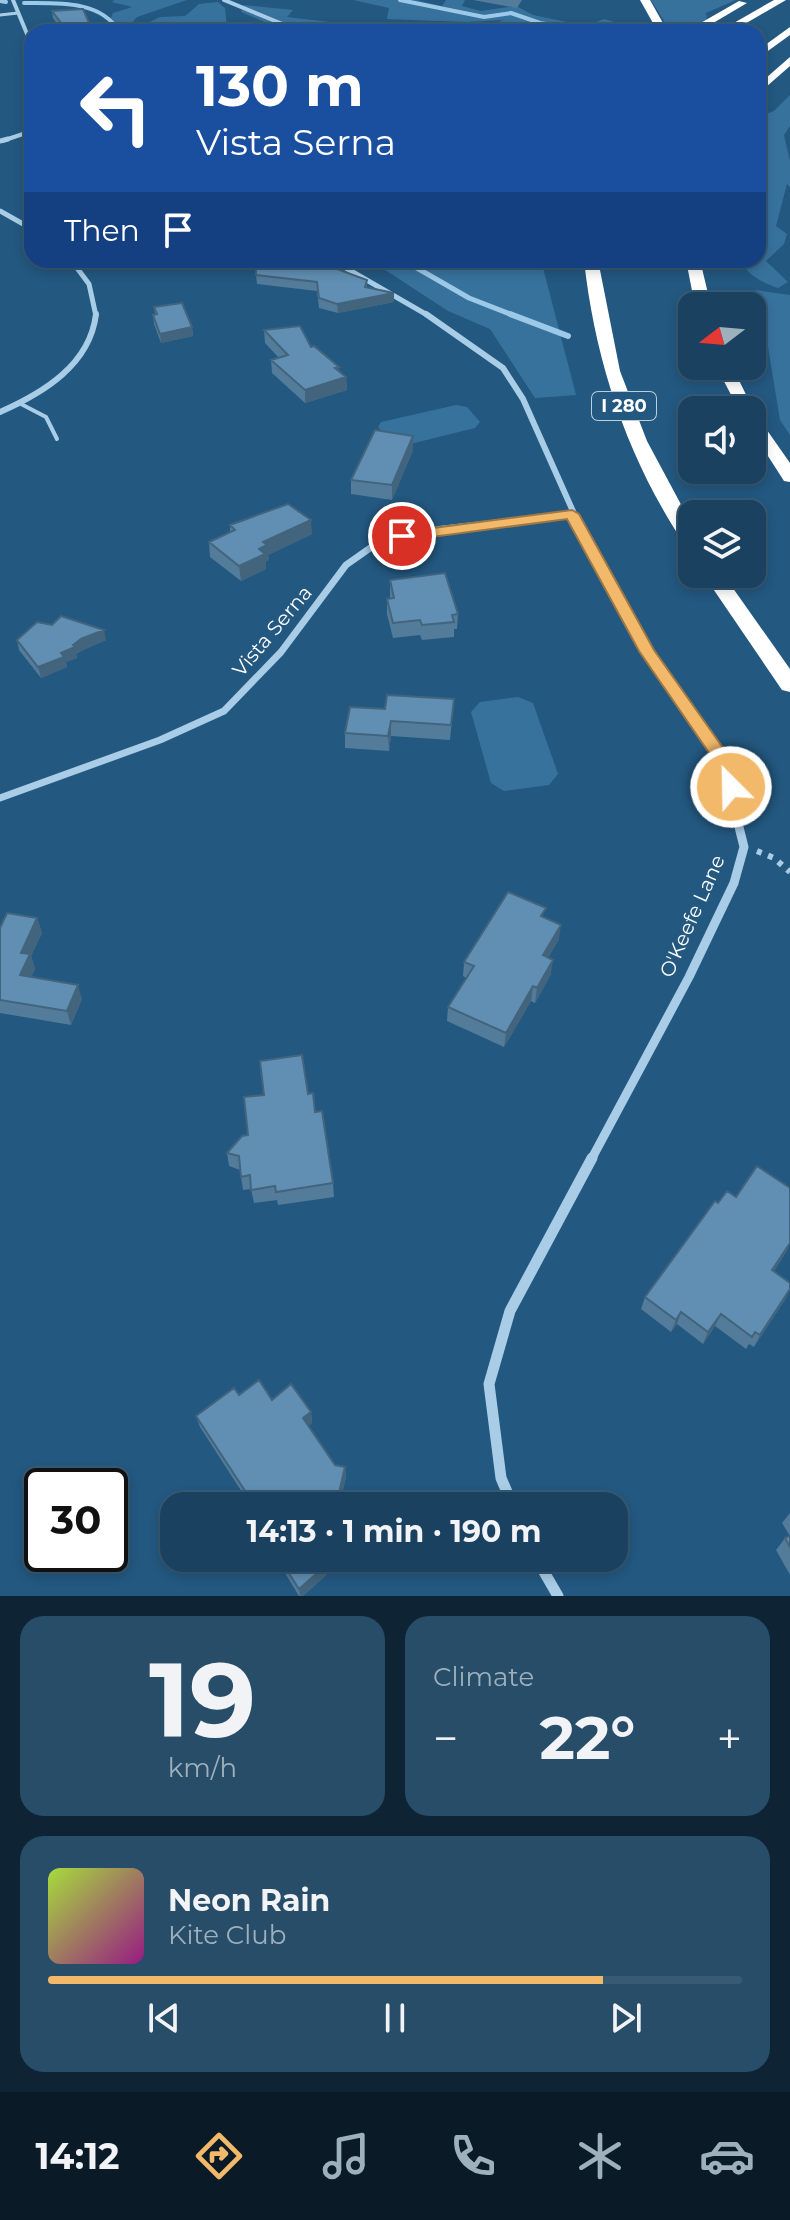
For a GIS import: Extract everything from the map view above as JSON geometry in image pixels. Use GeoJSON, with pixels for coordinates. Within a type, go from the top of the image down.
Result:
{"type":"FeatureCollection","features":[{"type":"Feature","properties":{"kind":"highway"},"geometry":{"type":"LineString","coordinates":[[645,0],[658,24]]}},
{"type":"Feature","properties":{"kind":"highway"},"geometry":{"type":"LineString","coordinates":[[704,24],[748,0]]}},
{"type":"Feature","properties":{"kind":"highway"},"geometry":{"type":"LineString","coordinates":[[738,24],[781,0]]}},
{"type":"Feature","properties":{"kind":"highway"},"geometry":{"type":"LineString","coordinates":[[766,49],[790,30]]}},
{"type":"Feature","properties":{"kind":"highway"},"geometry":{"type":"LineString","coordinates":[[766,83],[790,60]]}},
{"type":"Feature","properties":{"kind":"highway","name":"I 280"},"geometry":{"type":"LineString","coordinates":[[592,268],[602,337],[618,391],[643,453],[678,516]]}},
{"type":"Feature","properties":{"kind":"highway"},"geometry":{"type":"LineString","coordinates":[[695,268],[700,292]]}},
{"type":"Feature","properties":{"kind":"highway"},"geometry":{"type":"LineString","coordinates":[[766,439],[790,477]]}},
{"type":"Feature","properties":{"kind":"highway"},"geometry":{"type":"LineString","coordinates":[[723,588],[790,685]]}},
{"type":"Feature","properties":{"kind":"street"},"geometry":{"type":"LineString","coordinates":[[13,0],[24,27]]}},
{"type":"Feature","properties":{"kind":"street"},"geometry":{"type":"LineString","coordinates":[[224,0],[282,24]]}},
{"type":"Feature","properties":{"kind":"street"},"geometry":{"type":"LineString","coordinates":[[0,141],[24,134]]}},
{"type":"Feature","properties":{"kind":"street"},"geometry":{"type":"LineString","coordinates":[[0,211],[24,224]]}},
{"type":"Feature","properties":{"kind":"street"},"geometry":{"type":"LineString","coordinates":[[0,412],[21,404],[65,373],[93,336],[99,320],[95,294],[77,268]]}},
{"type":"Feature","properties":{"kind":"street","name":"O'Keefe Lane"},"geometry":{"type":"LineString","coordinates":[[346,268],[449,327],[503,368],[523,399],[572,514],[647,651],[724,762],[744,847],[734,883],[689,977],[510,1311],[489,1384],[501,1478],[507,1492]]}},
{"type":"Feature","properties":{"kind":"street","name":"Vista Serna"},"geometry":{"type":"LineString","coordinates":[[0,798],[160,740],[224,711],[281,652],[346,565],[373,546],[439,529],[572,514]]}},
{"type":"Feature","properties":{"kind":"street"},"geometry":{"type":"LineString","coordinates":[[544,1572],[558,1596]]}},
{"type":"Feature","properties":{"kind":"lane"},"geometry":{"type":"LineString","coordinates":[[0,15],[18,13]]}},
{"type":"Feature","properties":{"kind":"lane"},"geometry":{"type":"LineString","coordinates":[[21,404],[46,417],[57,439]]}},
{"type":"Feature","properties":{"kind":"path"},"geometry":{"type":"LineString","coordinates":[[744,847],[774,858],[790,872]]}},
{"type":"Feature","properties":{"kind":"shaded area"},"geometry":{"type":"Polygon","coordinates":[[[187,0],[137,17],[131,24],[108,24],[113,13],[132,7],[112,2],[187,0]]]}},
{"type":"Feature","properties":{"kind":"shaded area"},"geometry":{"type":"Polygon","coordinates":[[[353,0],[416,0],[442,6],[446,0],[465,0],[462,6],[481,11],[516,6],[533,15],[576,24],[387,19],[389,8],[353,0]]]}},
{"type":"Feature","properties":{"kind":"shaded area"},"geometry":{"type":"Polygon","coordinates":[[[651,0],[736,0],[706,13],[707,20],[700,24],[666,24],[651,0]]]}},
{"type":"Feature","properties":{"kind":"shaded area"},"geometry":{"type":"Polygon","coordinates":[[[218,2],[225,8],[227,24],[145,24],[160,17],[185,16],[199,4],[218,2]]]}},
{"type":"Feature","properties":{"kind":"shaded area"},"geometry":{"type":"Polygon","coordinates":[[[244,5],[293,10],[287,17],[347,24],[269,24],[241,12],[244,5]]]}},
{"type":"Feature","properties":{"kind":"shaded area"},"geometry":{"type":"Polygon","coordinates":[[[604,19],[622,24],[591,24],[604,19]]]}},
{"type":"Feature","properties":{"kind":"shaded area"},"geometry":{"type":"Polygon","coordinates":[[[790,95],[790,126],[784,135],[790,161],[790,187],[787,184],[776,226],[787,234],[784,244],[766,261],[766,114],[774,111],[790,95]]]}},
{"type":"Feature","properties":{"kind":"shaded area"},"geometry":{"type":"Polygon","coordinates":[[[766,261],[788,282],[778,288],[746,268],[766,268],[766,261]]]}},
{"type":"Feature","properties":{"kind":"shaded area"},"geometry":{"type":"Polygon","coordinates":[[[382,268],[543,268],[576,395],[535,398],[490,329],[448,311],[382,268]]]}},
{"type":"Feature","properties":{"kind":"shaded area"},"geometry":{"type":"Polygon","coordinates":[[[756,290],[790,295],[790,435],[780,420],[766,335],[766,292],[756,290]]]}},
{"type":"Feature","properties":{"kind":"shaded area"},"geometry":{"type":"Polygon","coordinates":[[[456,405],[467,407],[480,422],[475,428],[402,446],[392,444],[378,427],[381,422],[456,405]]]}},
{"type":"Feature","properties":{"kind":"shaded area"},"geometry":{"type":"Polygon","coordinates":[[[518,697],[533,703],[558,774],[549,785],[504,791],[491,783],[471,712],[480,702],[518,697]]]}},
{"type":"Feature","properties":{"kind":"building"},"geometry":{"type":"Polygon","coordinates":[[[83,9],[90,24],[62,24],[52,11],[83,9]]]}},
{"type":"Feature","properties":{"kind":"building"},"geometry":{"type":"Polygon","coordinates":[[[256,268],[334,268],[367,280],[365,287],[394,293],[337,304],[319,298],[317,282],[256,275],[256,268]]]}},
{"type":"Feature","properties":{"kind":"building"},"geometry":{"type":"Polygon","coordinates":[[[182,303],[192,327],[160,334],[153,315],[157,314],[154,307],[182,303]]]}},
{"type":"Feature","properties":{"kind":"building"},"geometry":{"type":"Polygon","coordinates":[[[300,326],[311,347],[314,346],[339,367],[335,368],[346,377],[305,390],[271,360],[288,355],[264,330],[300,326]]]}},
{"type":"Feature","properties":{"kind":"building"},"geometry":{"type":"Polygon","coordinates":[[[375,430],[413,436],[392,485],[351,480],[375,430]]]}},
{"type":"Feature","properties":{"kind":"building"},"geometry":{"type":"Polygon","coordinates":[[[288,504],[311,520],[263,542],[267,545],[259,549],[265,554],[239,566],[209,542],[235,530],[230,525],[288,504]]]}},
{"type":"Feature","properties":{"kind":"building"},"geometry":{"type":"Polygon","coordinates":[[[445,573],[458,614],[452,615],[454,622],[422,625],[420,620],[393,623],[387,599],[394,598],[390,580],[445,573]]]}},
{"type":"Feature","properties":{"kind":"building"},"geometry":{"type":"Polygon","coordinates":[[[61,616],[104,630],[81,639],[73,645],[75,647],[61,653],[64,657],[38,667],[17,640],[37,622],[52,625],[61,616]]]}},
{"type":"Feature","properties":{"kind":"building"},"geometry":{"type":"Polygon","coordinates":[[[387,695],[454,699],[451,725],[391,721],[388,736],[345,733],[350,707],[385,709],[387,695]]]}},
{"type":"Feature","properties":{"kind":"building"},"geometry":{"type":"Polygon","coordinates":[[[508,892],[546,908],[541,916],[561,925],[543,955],[553,960],[537,988],[533,986],[506,1033],[448,1007],[474,966],[464,962],[508,892]]]}},
{"type":"Feature","properties":{"kind":"building"},"geometry":{"type":"Polygon","coordinates":[[[7,913],[37,918],[21,953],[30,954],[20,975],[78,985],[67,1011],[0,1000],[0,928],[7,913]]]}},
{"type":"Feature","properties":{"kind":"building"},"geometry":{"type":"Polygon","coordinates":[[[302,1055],[308,1094],[313,1093],[315,1112],[322,1111],[333,1183],[276,1192],[275,1186],[251,1190],[250,1175],[241,1177],[239,1156],[227,1153],[242,1136],[248,1135],[244,1097],[264,1095],[260,1061],[302,1055]]]}},
{"type":"Feature","properties":{"kind":"building"},"geometry":{"type":"Polygon","coordinates":[[[757,1166],[790,1188],[790,1243],[772,1270],[790,1283],[790,1289],[760,1335],[755,1332],[752,1337],[721,1314],[708,1332],[681,1312],[676,1320],[645,1297],[715,1201],[718,1203],[727,1191],[736,1197],[757,1166]]]}},
{"type":"Feature","properties":{"kind":"building"},"geometry":{"type":"Polygon","coordinates":[[[259,1380],[272,1400],[291,1384],[311,1412],[303,1418],[335,1465],[345,1467],[339,1492],[246,1492],[196,1416],[234,1388],[239,1395],[259,1380]]]}},
{"type":"Feature","properties":{"kind":"building"},"geometry":{"type":"Polygon","coordinates":[[[288,1572],[318,1572],[299,1589],[288,1572]]]}},
{"type":"Feature","properties":{"kind":"waterway"},"geometry":{"type":"LineString","coordinates":[[400,0],[484,17],[511,13],[546,24]]}},
{"type":"Feature","properties":{"kind":"waterway"},"geometry":{"type":"LineString","coordinates":[[0,1],[6,2]]}},
{"type":"Feature","properties":{"kind":"waterway"},"geometry":{"type":"LineString","coordinates":[[24,3],[78,6],[102,14],[113,24]]}},
{"type":"Feature","properties":{"kind":"waterway"},"geometry":{"type":"LineString","coordinates":[[417,268],[469,298],[515,316]]}},
{"type":"Feature","properties":{"kind":"waterway"},"geometry":{"type":"LineString","coordinates":[[510,314],[568,336]]}},
{"type":"Feature","properties":{"kind":"route"},"geometry":{"type":"LineString","coordinates":[[402,536],[572,514],[647,651],[724,762],[731,787]]}}]}
